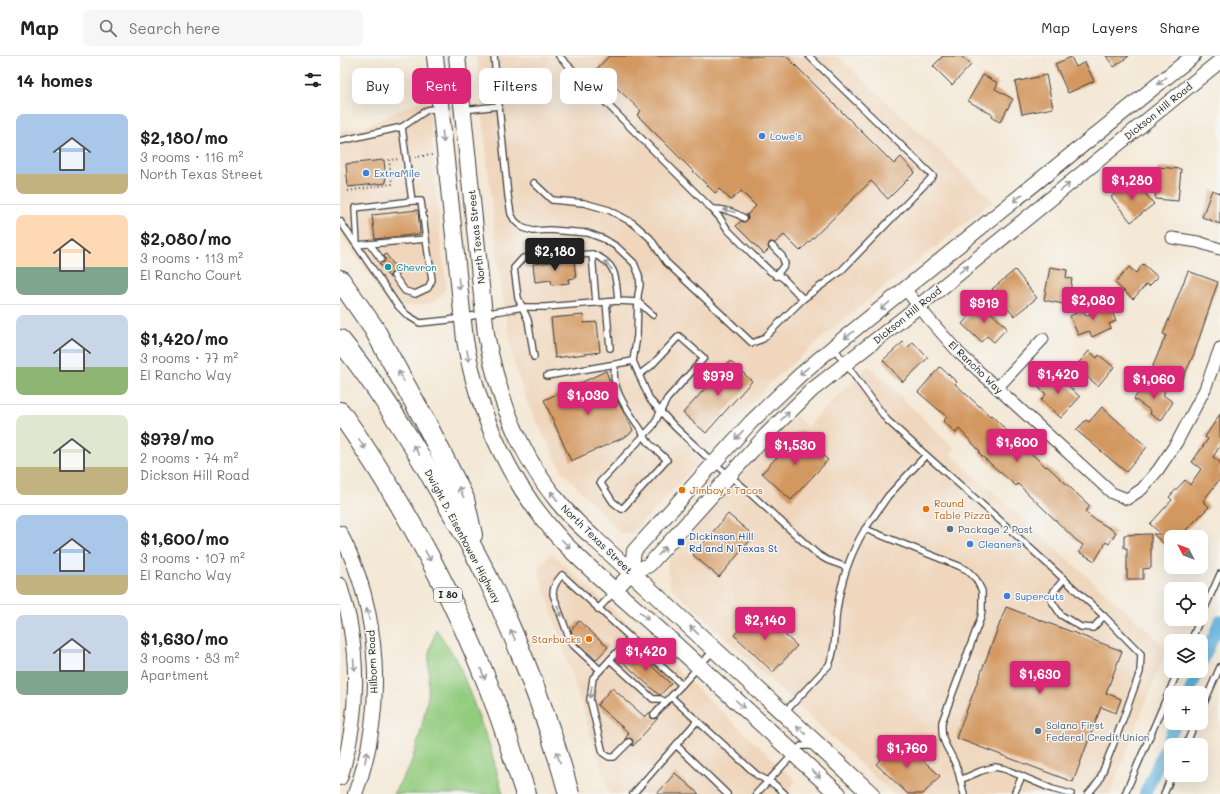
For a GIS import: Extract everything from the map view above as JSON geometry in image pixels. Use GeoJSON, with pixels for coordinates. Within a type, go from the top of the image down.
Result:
{"type":"FeatureCollection","features":[{"type":"Feature","properties":{"kind":"highway"},"geometry":{"type":"LineString","coordinates":[[340,280],[373,327],[400,373],[445,460],[464,499],[476,557]]}},
{"type":"Feature","properties":{"kind":"highway","name":"Dwight D. Eisenhower Highway"},"geometry":{"type":"LineString","coordinates":[[340,340],[351,353],[421,457],[491,586],[518,647],[561,765],[569,794]]}},
{"type":"Feature","properties":{"kind":"highway","name":"I 80"},"geometry":{"type":"LineString","coordinates":[[340,412],[385,481],[413,528],[452,602],[498,711],[526,794]]}},
{"type":"Feature","properties":{"kind":"main road"},"geometry":{"type":"LineString","coordinates":[[435,56],[462,318],[469,362],[478,395],[491,430],[510,468],[527,496],[551,528],[579,557],[838,794]]}},
{"type":"Feature","properties":{"kind":"main road","name":"North Texas Street"},"geometry":{"type":"LineString","coordinates":[[457,56],[484,314],[490,356],[503,402],[534,467],[556,499],[594,540],[871,794]]}},
{"type":"Feature","properties":{"kind":"street","name":"Dickson Hill Road"},"geometry":{"type":"LineString","coordinates":[[631,573],[634,551],[776,397],[833,347],[1193,56]]}},
{"type":"Feature","properties":{"kind":"street","name":"Dickson Hill Road"},"geometry":{"type":"LineString","coordinates":[[615,590],[631,573],[649,565],[766,435],[812,390],[919,306],[1220,61]]}},
{"type":"Feature","properties":{"kind":"street"},"geometry":{"type":"LineString","coordinates":[[1172,238],[1198,242],[1220,249]]}},
{"type":"Feature","properties":{"kind":"street","name":"El Rancho Way"},"geometry":{"type":"LineString","coordinates":[[905,289],[960,354],[1112,493],[1127,499],[1142,489],[1158,470],[1177,442],[1204,389],[1220,348]]}},
{"type":"Feature","properties":{"kind":"street"},"geometry":{"type":"LineString","coordinates":[[997,388],[1043,339]]}},
{"type":"Feature","properties":{"kind":"street","name":"Hilborn Road"},"geometry":{"type":"LineString","coordinates":[[340,533],[346,544],[359,578],[369,617],[375,682],[372,725],[365,764],[355,794]]}},
{"type":"Feature","properties":{"kind":"street","name":"Hilborn Road"},"geometry":{"type":"LineString","coordinates":[[340,585],[350,622],[355,679],[354,719],[346,758],[340,778]]}},
{"type":"Feature","properties":{"kind":"lane"},"geometry":{"type":"LineString","coordinates":[[494,56],[508,196],[511,214],[515,221],[523,228],[533,231],[550,230],[588,233],[604,239],[617,247],[634,263],[639,275],[640,285],[637,336],[633,361],[650,400],[675,427],[816,554],[846,567]]}},
{"type":"Feature","properties":{"kind":"lane"},"geometry":{"type":"LineString","coordinates":[[560,56],[712,209],[728,230],[771,272],[776,276],[783,278],[803,299]]}},
{"type":"Feature","properties":{"kind":"lane"},"geometry":{"type":"LineString","coordinates":[[534,183],[552,200],[569,200],[609,210],[633,223],[650,238],[666,262],[752,343],[762,339],[803,299],[840,272],[933,176],[809,56]]}},
{"type":"Feature","properties":{"kind":"lane"},"geometry":{"type":"LineString","coordinates":[[463,110],[499,106]]}},
{"type":"Feature","properties":{"kind":"lane"},"geometry":{"type":"LineString","coordinates":[[340,141],[402,127],[427,110],[440,108]]}},
{"type":"Feature","properties":{"kind":"lane"},"geometry":{"type":"LineString","coordinates":[[402,127],[412,201]]}},
{"type":"Feature","properties":{"kind":"lane"},"geometry":{"type":"LineString","coordinates":[[357,245],[355,208],[421,201],[432,280],[428,288],[415,294],[405,291],[394,276]]}},
{"type":"Feature","properties":{"kind":"lane"},"geometry":{"type":"LineString","coordinates":[[712,209],[725,209],[735,212],[744,218]]}},
{"type":"Feature","properties":{"kind":"lane"},"geometry":{"type":"LineString","coordinates":[[340,221],[398,306],[407,315],[420,323],[462,318],[523,307],[545,307],[618,301],[638,302],[653,315]]}},
{"type":"Feature","properties":{"kind":"lane"},"geometry":{"type":"LineString","coordinates":[[357,245],[426,239]]}},
{"type":"Feature","properties":{"kind":"lane"},"geometry":{"type":"LineString","coordinates":[[370,244],[381,259]]}},
{"type":"Feature","properties":{"kind":"lane"},"geometry":{"type":"LineString","coordinates":[[772,246],[782,256],[785,264],[776,276]]}},
{"type":"Feature","properties":{"kind":"lane"},"geometry":{"type":"LineString","coordinates":[[534,357],[528,320],[518,298],[514,268],[523,258],[592,254],[601,258],[611,266],[616,278],[618,301]]}},
{"type":"Feature","properties":{"kind":"lane"},"geometry":{"type":"LineString","coordinates":[[592,254],[596,303]]}},
{"type":"Feature","properties":{"kind":"lane"},"geometry":{"type":"LineString","coordinates":[[606,302],[610,348]]}},
{"type":"Feature","properties":{"kind":"lane"},"geometry":{"type":"LineString","coordinates":[[615,365],[613,372],[615,383],[628,413],[638,425],[643,436],[667,460],[622,509],[613,502],[600,482],[643,436],[653,426],[667,399],[704,358],[679,336],[652,365],[639,375]]}},
{"type":"Feature","properties":{"kind":"lane"},"geometry":{"type":"LineString","coordinates":[[833,347],[887,420],[961,485],[1104,616],[1141,654],[1140,672],[1133,693],[1099,781],[1088,794]]}},
{"type":"Feature","properties":{"kind":"lane"},"geometry":{"type":"LineString","coordinates":[[547,376],[633,361]]}},
{"type":"Feature","properties":{"kind":"lane"},"geometry":{"type":"LineString","coordinates":[[784,714],[829,664],[832,657],[835,648],[836,617],[839,593],[846,567],[854,547],[888,496],[926,455]]}},
{"type":"Feature","properties":{"kind":"lane"},"geometry":{"type":"LineString","coordinates":[[865,529],[967,570],[976,579],[982,591],[981,617],[942,722],[941,733],[954,761],[964,794]]}},
{"type":"Feature","properties":{"kind":"lane"},"geometry":{"type":"LineString","coordinates":[[1208,602],[1220,574]]}},
{"type":"Feature","properties":{"kind":"lane"},"geometry":{"type":"LineString","coordinates":[[600,670],[571,643],[553,594],[556,582],[562,575],[682,685]]}},
{"type":"Feature","properties":{"kind":"lane"},"geometry":{"type":"LineString","coordinates":[[1064,580],[1054,591],[1051,600],[1061,615],[1081,626],[1093,628],[1104,616]]}},
{"type":"Feature","properties":{"kind":"lane"},"geometry":{"type":"LineString","coordinates":[[598,609],[615,590]]}},
{"type":"Feature","properties":{"kind":"lane"},"geometry":{"type":"LineString","coordinates":[[629,742],[614,757],[609,757],[603,753],[590,700],[593,678],[630,638]]}},
{"type":"Feature","properties":{"kind":"lane"},"geometry":{"type":"LineString","coordinates":[[654,715],[714,650]]}},
{"type":"Feature","properties":{"kind":"lane"},"geometry":{"type":"LineString","coordinates":[[610,660],[653,699],[660,699],[666,702]]}},
{"type":"Feature","properties":{"kind":"lane"},"geometry":{"type":"LineString","coordinates":[[1208,694],[1220,667]]}},
{"type":"Feature","properties":{"kind":"lane"},"geometry":{"type":"LineString","coordinates":[[1125,794],[1175,678]]}},
{"type":"Feature","properties":{"kind":"lane"},"geometry":{"type":"LineString","coordinates":[[671,697],[757,775],[775,785],[784,794]]}},
{"type":"Feature","properties":{"kind":"lane"},"geometry":{"type":"LineString","coordinates":[[633,794],[697,721]]}},
{"type":"Feature","properties":{"kind":"lane"},"geometry":{"type":"LineString","coordinates":[[676,745],[727,794]]}},
{"type":"Feature","properties":{"kind":"lane"},"geometry":{"type":"LineString","coordinates":[[756,794],[801,746],[818,745]]}},
{"type":"Feature","properties":{"kind":"lane"},"geometry":{"type":"LineString","coordinates":[[960,780],[981,771],[996,767],[1022,776],[1051,791],[1071,794]]}},
{"type":"Feature","properties":{"kind":"lane"},"geometry":{"type":"LineString","coordinates":[[1014,794],[1022,776]]}},
{"type":"Feature","properties":{"kind":"lane"},"geometry":{"type":"LineString","coordinates":[[1164,794],[1169,782]]}},
{"type":"Feature","properties":{"kind":"path"},"geometry":{"type":"LineString","coordinates":[[348,191],[392,184],[388,160],[435,154]]}},
{"type":"Feature","properties":{"kind":"shaded area"},"geometry":{"type":"Polygon","coordinates":[[[477,56],[837,56],[993,201],[848,316],[774,379],[718,439],[658,507],[632,532],[621,534],[561,470],[526,400],[514,363],[502,295],[482,104],[552,104],[552,68],[479,68],[479,76],[477,56]]]}},
{"type":"Feature","properties":{"kind":"shaded area"},"geometry":{"type":"Polygon","coordinates":[[[413,104],[429,104],[440,236],[447,287],[440,297],[432,303],[394,308],[340,234],[340,130],[363,127],[413,104]]]}},
{"type":"Feature","properties":{"kind":"shaded area"},"geometry":{"type":"Polygon","coordinates":[[[869,366],[955,449],[950,454],[1164,645],[1164,656],[1110,794],[893,794],[670,586],[667,561],[795,415],[807,426],[869,366]]]}},
{"type":"Feature","properties":{"kind":"shaded area"},"geometry":{"type":"Polygon","coordinates":[[[552,553],[796,781],[785,794],[610,794],[538,568],[552,553]]]}},
{"type":"Feature","properties":{"kind":"green space"},"geometry":{"type":"Polygon","coordinates":[[[436,629],[458,662],[489,744],[503,794],[393,794],[410,766],[420,735],[428,697],[429,653],[436,629]]]}},
{"type":"Feature","properties":{"kind":"building","name":"Lowe's"},"geometry":{"type":"Polygon","coordinates":[[[609,56],[786,56],[894,164],[901,157],[915,172],[888,199],[871,181],[800,251],[784,235],[775,243],[769,243],[769,249],[764,254],[736,226],[741,221],[744,222],[747,220],[747,215],[756,206],[741,191],[731,200],[719,189],[715,193],[637,115],[641,111],[617,88],[617,68],[598,68],[609,56]]]}},
{"type":"Feature","properties":{"kind":"building"},"geometry":{"type":"Polygon","coordinates":[[[943,56],[961,56],[971,65],[952,85],[933,66],[943,56]]]}},
{"type":"Feature","properties":{"kind":"building"},"geometry":{"type":"Polygon","coordinates":[[[1106,56],[1129,56],[1114,67],[1106,56]]]}},
{"type":"Feature","properties":{"kind":"building"},"geometry":{"type":"Polygon","coordinates":[[[1071,57],[1076,67],[1085,62],[1094,81],[1068,93],[1055,64],[1071,57]]]}},
{"type":"Feature","properties":{"kind":"building"},"geometry":{"type":"Polygon","coordinates":[[[983,75],[998,83],[995,89],[1013,99],[1000,122],[992,118],[993,115],[968,101],[983,75]]]}},
{"type":"Feature","properties":{"kind":"building"},"geometry":{"type":"Polygon","coordinates":[[[1046,75],[1053,108],[1022,114],[1015,82],[1046,75]]]}},
{"type":"Feature","properties":{"kind":"building","name":"ExtraMile"},"geometry":{"type":"Polygon","coordinates":[[[384,160],[386,183],[348,187],[346,164],[384,160]]]}},
{"type":"Feature","properties":{"kind":"building"},"geometry":{"type":"Polygon","coordinates":[[[1158,167],[1181,169],[1178,201],[1155,199],[1158,167]]]}},
{"type":"Feature","properties":{"kind":"building"},"geometry":{"type":"Polygon","coordinates":[[[1133,179],[1154,204],[1131,222],[1111,197],[1133,179]]]}},
{"type":"Feature","properties":{"kind":"building"},"geometry":{"type":"Polygon","coordinates":[[[1212,190],[1220,193],[1220,224],[1202,217],[1212,190]]]}},
{"type":"Feature","properties":{"kind":"building"},"geometry":{"type":"Polygon","coordinates":[[[418,210],[420,234],[375,239],[372,215],[418,210]]]}},
{"type":"Feature","properties":{"kind":"building","name":"Chevron"},"geometry":{"type":"Polygon","coordinates":[[[386,254],[399,272],[392,272],[390,278],[379,263],[384,262],[384,256],[386,254]]]}},
{"type":"Feature","properties":{"kind":"building"},"geometry":{"type":"Polygon","coordinates":[[[574,260],[576,278],[568,279],[569,283],[552,285],[551,280],[535,282],[533,264],[574,260]]]}},
{"type":"Feature","properties":{"kind":"building"},"geometry":{"type":"Polygon","coordinates":[[[1143,264],[1158,277],[1149,286],[1147,284],[1133,299],[1115,283],[1129,267],[1136,273],[1143,264]]]}},
{"type":"Feature","properties":{"kind":"building"},"geometry":{"type":"Polygon","coordinates":[[[1050,267],[1067,270],[1066,278],[1072,279],[1070,291],[1066,290],[1063,304],[1044,300],[1050,267]]]}},
{"type":"Feature","properties":{"kind":"building"},"geometry":{"type":"Polygon","coordinates":[[[1015,270],[1037,298],[1014,316],[992,289],[1015,270]]]}},
{"type":"Feature","properties":{"kind":"building"},"geometry":{"type":"Polygon","coordinates":[[[1188,271],[1218,282],[1194,354],[1182,380],[1152,368],[1166,335],[1163,334],[1188,271]]]}},
{"type":"Feature","properties":{"kind":"building"},"geometry":{"type":"Polygon","coordinates":[[[981,303],[1007,328],[994,342],[987,336],[981,342],[962,324],[981,303]]]}},
{"type":"Feature","properties":{"kind":"building"},"geometry":{"type":"Polygon","coordinates":[[[1109,305],[1116,321],[1109,324],[1111,328],[1092,337],[1089,331],[1078,335],[1070,316],[1083,310],[1086,316],[1109,305]]]}},
{"type":"Feature","properties":{"kind":"building"},"geometry":{"type":"Polygon","coordinates":[[[583,315],[584,323],[597,322],[600,352],[555,358],[551,318],[583,315]]]}},
{"type":"Feature","properties":{"kind":"building"},"geometry":{"type":"Polygon","coordinates":[[[903,342],[908,347],[913,342],[928,358],[903,382],[883,360],[903,342]]]}},
{"type":"Feature","properties":{"kind":"building"},"geometry":{"type":"Polygon","coordinates":[[[1089,351],[1097,358],[1099,355],[1114,367],[1098,386],[1075,367],[1089,351]]]}},
{"type":"Feature","properties":{"kind":"building"},"geometry":{"type":"Polygon","coordinates":[[[730,361],[752,381],[706,433],[683,413],[730,361]]]}},
{"type":"Feature","properties":{"kind":"building"},"geometry":{"type":"Polygon","coordinates":[[[940,367],[957,382],[955,384],[1090,506],[1085,512],[1116,532],[1109,544],[1106,542],[1095,561],[1079,552],[1083,545],[1018,484],[1016,486],[985,459],[979,453],[980,451],[959,429],[956,433],[943,421],[947,417],[918,392],[940,367]]]}},
{"type":"Feature","properties":{"kind":"building"},"geometry":{"type":"Polygon","coordinates":[[[606,371],[616,398],[633,430],[629,435],[571,461],[544,400],[606,371]]]}},
{"type":"Feature","properties":{"kind":"building"},"geometry":{"type":"Polygon","coordinates":[[[1054,372],[1080,397],[1061,418],[1041,400],[1046,394],[1039,388],[1054,372]]]}},
{"type":"Feature","properties":{"kind":"building"},"geometry":{"type":"Polygon","coordinates":[[[1147,380],[1165,392],[1163,395],[1173,402],[1161,421],[1150,414],[1151,411],[1134,399],[1147,380]]]}},
{"type":"Feature","properties":{"kind":"building"},"geometry":{"type":"Polygon","coordinates":[[[1102,407],[1147,447],[1126,472],[1076,430],[1086,420],[1089,422],[1102,407]]]}},
{"type":"Feature","properties":{"kind":"building"},"geometry":{"type":"Polygon","coordinates":[[[1220,414],[1220,446],[1213,457],[1220,462],[1220,479],[1203,501],[1209,507],[1186,530],[1164,530],[1164,544],[1153,534],[1161,534],[1150,524],[1172,500],[1169,497],[1185,480],[1190,485],[1201,469],[1192,462],[1208,439],[1205,437],[1220,414]]]}},
{"type":"Feature","properties":{"kind":"building"},"geometry":{"type":"Polygon","coordinates":[[[801,431],[816,445],[814,447],[828,460],[791,500],[762,473],[801,431]]]}},
{"type":"Feature","properties":{"kind":"building"},"geometry":{"type":"Polygon","coordinates":[[[728,514],[754,536],[719,577],[693,555],[728,514]]]}},
{"type":"Feature","properties":{"kind":"building"},"geometry":{"type":"Polygon","coordinates":[[[1151,534],[1151,568],[1143,569],[1143,579],[1127,579],[1127,548],[1124,548],[1124,535],[1151,534]]]}},
{"type":"Feature","properties":{"kind":"building"},"geometry":{"type":"Polygon","coordinates":[[[1006,607],[1122,651],[1106,693],[1121,699],[1116,713],[1101,707],[1073,782],[956,738],[1006,607]]]}},
{"type":"Feature","properties":{"kind":"building"},"geometry":{"type":"Polygon","coordinates":[[[757,609],[797,646],[773,672],[734,635],[757,609]]]}},
{"type":"Feature","properties":{"kind":"building"},"geometry":{"type":"Polygon","coordinates":[[[579,621],[608,647],[596,660],[574,640],[571,630],[579,621]]]}},
{"type":"Feature","properties":{"kind":"building"},"geometry":{"type":"Polygon","coordinates":[[[632,648],[671,684],[660,695],[621,660],[632,648]]]}},
{"type":"Feature","properties":{"kind":"building"},"geometry":{"type":"Polygon","coordinates":[[[612,688],[645,717],[650,712],[651,718],[658,718],[633,746],[632,739],[625,739],[629,733],[597,705],[612,688]]]}},
{"type":"Feature","properties":{"kind":"building"},"geometry":{"type":"Polygon","coordinates":[[[900,739],[940,776],[923,794],[908,794],[876,764],[881,759],[878,756],[888,746],[891,749],[900,739]]]}},
{"type":"Feature","properties":{"kind":"building"},"geometry":{"type":"Polygon","coordinates":[[[675,773],[699,794],[657,794],[675,773]]]}},
{"type":"Feature","properties":{"kind":"waterway"},"geometry":{"type":"LineString","coordinates":[[1208,649],[1220,621]]}},
{"type":"Feature","properties":{"kind":"waterway"},"geometry":{"type":"LineString","coordinates":[[1192,686],[1195,678]]}},
{"type":"Feature","properties":{"kind":"waterway"},"geometry":{"type":"LineString","coordinates":[[1145,794],[1173,730]]}},
{"type":"Feature","properties":{"kind":"place","name":"Lowe's"},"geometry":{"type":"Point","coordinates":[762,136]}},
{"type":"Feature","properties":{"kind":"place","name":"ExtraMile"},"geometry":{"type":"Point","coordinates":[366,173]}},
{"type":"Feature","properties":{"kind":"place","name":"Chevron"},"geometry":{"type":"Point","coordinates":[388,267]}},
{"type":"Feature","properties":{"kind":"place","name":"Jimboy's Tacos"},"geometry":{"type":"Point","coordinates":[682,490]}},
{"type":"Feature","properties":{"kind":"place","name":"Round Table Pizza"},"geometry":{"type":"Point","coordinates":[926,509]}},
{"type":"Feature","properties":{"kind":"place","name":"Package 2 Post"},"geometry":{"type":"Point","coordinates":[950,529]}},
{"type":"Feature","properties":{"kind":"place","name":"Dickinson Hill Rd and N Texas St"},"geometry":{"type":"Point","coordinates":[681,542]}},
{"type":"Feature","properties":{"kind":"place","name":"Cleaners"},"geometry":{"type":"Point","coordinates":[970,544]}},
{"type":"Feature","properties":{"kind":"place","name":"Supercuts"},"geometry":{"type":"Point","coordinates":[1007,596]}},
{"type":"Feature","properties":{"kind":"place","name":"Starbucks"},"geometry":{"type":"Point","coordinates":[589,639]}},
{"type":"Feature","properties":{"kind":"place","name":"Solano First Federal Credit Union"},"geometry":{"type":"Point","coordinates":[1038,731]}}]}
